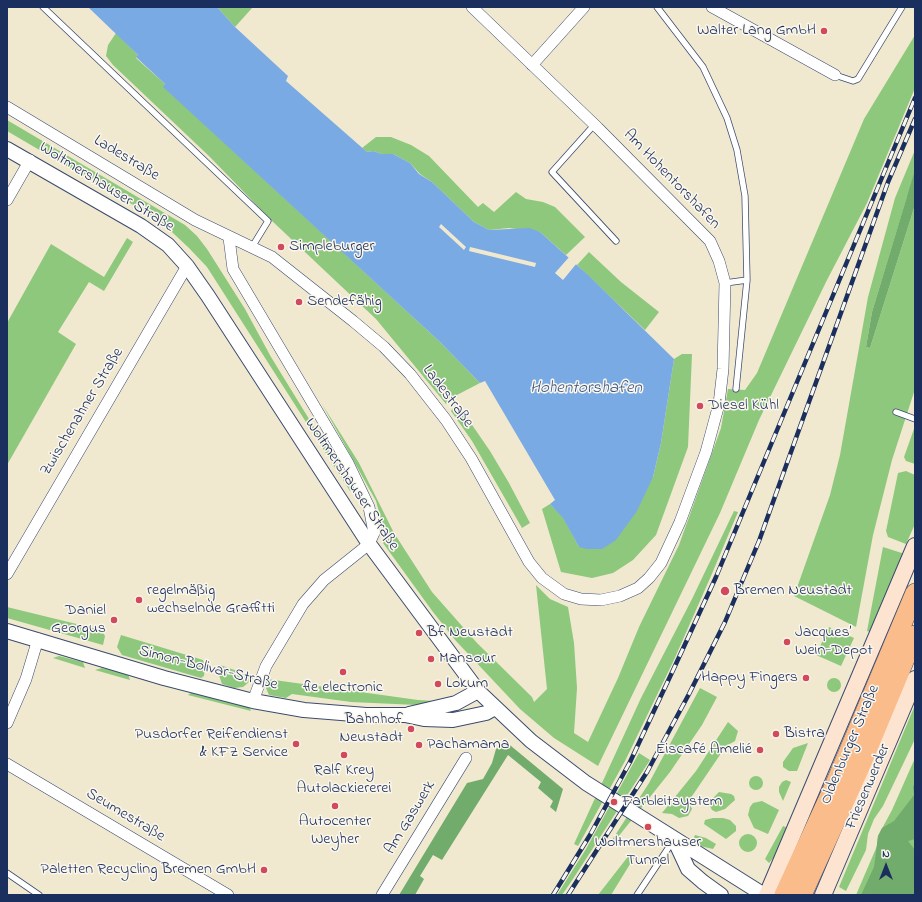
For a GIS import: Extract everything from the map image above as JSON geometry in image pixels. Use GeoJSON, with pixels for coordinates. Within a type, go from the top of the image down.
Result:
{"type":"FeatureCollection","features":[{"type":"Feature","properties":{"kind":"highway","name":"Oldenburger Straße"},"geometry":{"type":"LineString","coordinates":[[784,895],[835,784],[915,593]]}},
{"type":"Feature","properties":{"kind":"highway","name":"Oldenburger Straße"},"geometry":{"type":"LineString","coordinates":[[802,895],[857,774],[915,635]]}},
{"type":"Feature","properties":{"kind":"main road"},"geometry":{"type":"LineString","coordinates":[[766,895],[915,546]]}},
{"type":"Feature","properties":{"kind":"main road","name":"Friesenwerder"},"geometry":{"type":"LineString","coordinates":[[823,895],[915,679]]}},
{"type":"Feature","properties":{"kind":"street","name":"Am Hohentorshafen"},"geometry":{"type":"LineString","coordinates":[[472,7],[595,124],[710,241],[719,261],[725,283],[723,369],[719,404],[706,452],[680,522],[661,563],[649,578],[638,588],[620,596],[601,600]]}},
{"type":"Feature","properties":{"kind":"street"},"geometry":{"type":"LineString","coordinates":[[532,65],[584,7]]}},
{"type":"Feature","properties":{"kind":"street"},"geometry":{"type":"LineString","coordinates":[[712,7],[726,11],[835,75]]}},
{"type":"Feature","properties":{"kind":"street","name":"Ladestraße"},"geometry":{"type":"LineString","coordinates":[[7,107],[195,220],[229,238],[272,257],[353,321],[384,347],[410,374],[446,420],[471,458],[529,562],[547,584],[564,594],[581,599],[601,600]]}},
{"type":"Feature","properties":{"kind":"street","name":"Woltmershauser Straße"},"geometry":{"type":"LineString","coordinates":[[7,149],[30,160],[141,226],[168,245],[187,266],[369,544],[478,691],[495,708],[531,741],[586,783],[766,895]]}},
{"type":"Feature","properties":{"kind":"street"},"geometry":{"type":"LineString","coordinates":[[7,200],[30,160]]}},
{"type":"Feature","properties":{"kind":"street"},"geometry":{"type":"LineString","coordinates":[[229,238],[233,269],[348,463],[369,507],[374,533],[369,544],[324,580],[302,604],[266,666],[253,701]]}},
{"type":"Feature","properties":{"kind":"street","name":"Zwischenahner Straße"},"geometry":{"type":"LineString","coordinates":[[7,574],[187,266]]}},
{"type":"Feature","properties":{"kind":"street","name":"Simon-Bolivar-Straße"},"geometry":{"type":"LineString","coordinates":[[7,631],[38,639],[164,678],[253,701],[304,710],[366,715],[405,715],[424,719],[453,720],[486,713],[495,708]]}},
{"type":"Feature","properties":{"kind":"street"},"geometry":{"type":"LineString","coordinates":[[7,723],[26,678],[38,639]]}},
{"type":"Feature","properties":{"kind":"street","name":"Simon-Bolivar-Straße"},"geometry":{"type":"LineString","coordinates":[[405,715],[415,711],[456,703],[478,691]]}},
{"type":"Feature","properties":{"kind":"street","name":"Am Gaswerk"},"geometry":{"type":"LineString","coordinates":[[383,895],[466,758]]}},
{"type":"Feature","properties":{"kind":"street","name":"Seumestraße"},"geometry":{"type":"LineString","coordinates":[[7,764],[228,895]]}},
{"type":"Feature","properties":{"kind":"street"},"geometry":{"type":"LineString","coordinates":[[674,839],[688,869],[702,882],[721,895]]}},
{"type":"Feature","properties":{"kind":"lane"},"geometry":{"type":"LineString","coordinates":[[43,7],[268,221],[252,247]]}},
{"type":"Feature","properties":{"kind":"lane"},"geometry":{"type":"LineString","coordinates":[[657,7],[703,67],[727,118],[737,150],[745,196],[747,280],[736,390]]}},
{"type":"Feature","properties":{"kind":"lane"},"geometry":{"type":"LineString","coordinates":[[835,75],[852,81],[858,79],[902,7]]}},
{"type":"Feature","properties":{"kind":"lane"},"geometry":{"type":"LineString","coordinates":[[595,124],[552,172],[616,241]]}},
{"type":"Feature","properties":{"kind":"lane"},"geometry":{"type":"LineString","coordinates":[[725,283],[747,280]]}},
{"type":"Feature","properties":{"kind":"lane"},"geometry":{"type":"LineString","coordinates":[[896,412],[915,419]]}},
{"type":"Feature","properties":{"kind":"lane"},"geometry":{"type":"LineString","coordinates":[[637,895],[674,839]]}},
{"type":"Feature","properties":{"kind":"lane"},"geometry":{"type":"LineString","coordinates":[[7,873],[39,895]]}},
{"type":"Feature","properties":{"kind":"green space"},"geometry":{"type":"Polygon","coordinates":[[[217,7],[253,7],[235,27],[217,7]]]}},
{"type":"Feature","properties":{"kind":"green space"},"geometry":{"type":"Polygon","coordinates":[[[116,33],[138,55],[136,58],[165,84],[164,87],[440,342],[480,383],[453,397],[446,404],[376,319],[271,220],[210,157],[113,65],[106,56],[108,45],[116,33]]]}},
{"type":"Feature","properties":{"kind":"green space"},"geometry":{"type":"Polygon","coordinates":[[[915,35],[915,88],[867,203],[826,282],[759,420],[720,513],[598,766],[554,738],[520,709],[456,641],[433,612],[383,543],[382,523],[376,501],[322,404],[359,463],[394,533],[432,592],[477,643],[532,697],[534,702],[547,689],[536,585],[550,599],[568,607],[574,643],[577,688],[574,733],[588,742],[618,678],[639,627],[679,545],[721,428],[728,389],[745,390],[757,373],[864,119],[915,35]]]}},
{"type":"Feature","properties":{"kind":"green space"},"geometry":{"type":"Polygon","coordinates":[[[7,120],[185,225],[197,236],[207,249],[245,309],[271,357],[352,489],[350,491],[207,267],[159,220],[7,131],[7,120]]]}},
{"type":"Feature","properties":{"kind":"green space"},"geometry":{"type":"Polygon","coordinates":[[[376,137],[391,137],[411,145],[429,156],[478,207],[483,203],[494,212],[516,192],[526,199],[543,202],[555,207],[585,237],[566,255],[540,232],[509,228],[489,230],[474,222],[432,182],[420,174],[410,163],[393,154],[382,154],[373,151],[367,152],[362,148],[376,137]]]}},
{"type":"Feature","properties":{"kind":"green space"},"geometry":{"type":"Polygon","coordinates":[[[915,150],[915,198],[907,197],[872,312],[866,347],[870,348],[915,205],[915,389],[892,460],[873,535],[856,627],[794,596],[830,495],[840,455],[868,297],[895,198],[915,150]]]}},
{"type":"Feature","properties":{"kind":"green space"},"geometry":{"type":"Polygon","coordinates":[[[915,170],[915,205],[870,348],[866,347],[872,312],[915,170]]]}},
{"type":"Feature","properties":{"kind":"green space"},"geometry":{"type":"Polygon","coordinates":[[[127,238],[133,242],[104,291],[89,282],[58,332],[76,344],[7,465],[7,323],[51,244],[104,277],[127,238]]]}},
{"type":"Feature","properties":{"kind":"green space"},"geometry":{"type":"Polygon","coordinates":[[[589,252],[621,282],[659,312],[645,330],[577,265],[589,252]]]}},
{"type":"Feature","properties":{"kind":"green space"},"geometry":{"type":"Polygon","coordinates":[[[682,354],[692,354],[688,447],[656,535],[633,560],[613,573],[592,578],[561,572],[542,509],[550,504],[563,517],[579,547],[653,477],[661,443],[674,359],[682,354]]]}},
{"type":"Feature","properties":{"kind":"green space"},"geometry":{"type":"Polygon","coordinates":[[[457,403],[490,451],[530,523],[522,528],[472,441],[451,411],[457,403]]]}},
{"type":"Feature","properties":{"kind":"green space"},"geometry":{"type":"Polygon","coordinates":[[[915,426],[915,464],[906,461],[904,457],[915,426]]]}},
{"type":"Feature","properties":{"kind":"green space"},"geometry":{"type":"Polygon","coordinates":[[[906,471],[915,475],[915,524],[906,544],[888,537],[886,531],[898,473],[906,471]]]}},
{"type":"Feature","properties":{"kind":"green space"},"geometry":{"type":"Polygon","coordinates":[[[734,511],[738,512],[673,662],[625,761],[578,846],[574,844],[641,698],[692,599],[734,511]]]}},
{"type":"Feature","properties":{"kind":"green space"},"geometry":{"type":"Polygon","coordinates":[[[883,547],[905,554],[873,633],[867,631],[883,547]]]}},
{"type":"Feature","properties":{"kind":"green space"},"geometry":{"type":"Polygon","coordinates":[[[7,607],[101,630],[105,636],[103,645],[7,618],[7,607]]]}},
{"type":"Feature","properties":{"kind":"green space"},"geometry":{"type":"Polygon","coordinates":[[[829,627],[854,638],[841,666],[816,655],[829,627]]]}},
{"type":"Feature","properties":{"kind":"green space"},"geometry":{"type":"Polygon","coordinates":[[[121,635],[203,660],[205,667],[204,676],[201,678],[122,655],[117,647],[121,635]]]}},
{"type":"Feature","properties":{"kind":"green space"},"geometry":{"type":"Polygon","coordinates":[[[59,656],[83,662],[85,668],[53,658],[59,656]]]}},
{"type":"Feature","properties":{"kind":"green space"},"geometry":{"type":"Polygon","coordinates":[[[220,665],[255,677],[243,687],[234,688],[222,684],[219,675],[220,665]]]}},
{"type":"Feature","properties":{"kind":"green space"},"geometry":{"type":"Polygon","coordinates":[[[102,668],[128,674],[130,680],[95,670],[102,668]]]}},
{"type":"Feature","properties":{"kind":"green space"},"geometry":{"type":"Polygon","coordinates":[[[834,678],[839,680],[841,685],[839,690],[834,692],[829,690],[827,685],[829,680],[834,678]]]}},
{"type":"Feature","properties":{"kind":"green space"},"geometry":{"type":"Polygon","coordinates":[[[267,679],[418,700],[435,701],[446,698],[447,702],[417,705],[351,702],[292,694],[286,698],[269,695],[266,688],[267,679]]]}},
{"type":"Feature","properties":{"kind":"green space"},"geometry":{"type":"Polygon","coordinates":[[[700,688],[717,697],[702,725],[670,772],[614,842],[612,840],[649,783],[700,688]]]}},
{"type":"Feature","properties":{"kind":"green space"},"geometry":{"type":"Polygon","coordinates":[[[192,692],[249,706],[251,711],[188,695],[192,692]]]}},
{"type":"Feature","properties":{"kind":"green space"},"geometry":{"type":"Polygon","coordinates":[[[915,705],[915,739],[883,806],[874,819],[868,834],[866,850],[846,891],[839,887],[915,705]]]}},
{"type":"Feature","properties":{"kind":"green space"},"geometry":{"type":"Polygon","coordinates":[[[728,722],[738,731],[735,741],[726,746],[686,805],[690,805],[692,809],[688,816],[679,818],[672,814],[662,813],[696,771],[728,722]]]}},
{"type":"Feature","properties":{"kind":"green space"},"geometry":{"type":"Polygon","coordinates":[[[505,741],[563,789],[556,812],[550,807],[553,801],[538,788],[541,782],[508,755],[442,860],[433,855],[420,876],[424,879],[415,895],[399,895],[467,783],[483,779],[492,763],[496,749],[505,741]]]}},
{"type":"Feature","properties":{"kind":"green space"},"geometry":{"type":"Polygon","coordinates":[[[808,743],[797,771],[789,771],[783,767],[783,762],[793,748],[808,743]]]}},
{"type":"Feature","properties":{"kind":"green space"},"geometry":{"type":"Polygon","coordinates":[[[639,753],[650,760],[562,895],[557,895],[586,849],[639,753]]]}},
{"type":"Feature","properties":{"kind":"green space"},"geometry":{"type":"Polygon","coordinates":[[[915,758],[915,895],[856,895],[877,846],[878,836],[892,810],[915,758]]]}},
{"type":"Feature","properties":{"kind":"green space"},"geometry":{"type":"Polygon","coordinates":[[[756,776],[761,778],[763,783],[761,788],[756,790],[751,788],[749,783],[751,778],[756,776]]]}},
{"type":"Feature","properties":{"kind":"green space"},"geometry":{"type":"Polygon","coordinates":[[[786,780],[791,782],[783,801],[779,792],[779,787],[782,782],[786,780]]]}},
{"type":"Feature","properties":{"kind":"green space"},"geometry":{"type":"Polygon","coordinates":[[[915,782],[915,839],[908,841],[915,850],[915,895],[861,895],[874,867],[878,836],[882,828],[894,821],[914,795],[913,787],[915,782]]]}},
{"type":"Feature","properties":{"kind":"green space"},"geometry":{"type":"Polygon","coordinates":[[[719,792],[731,794],[734,796],[735,800],[725,809],[716,812],[712,810],[710,806],[712,799],[719,792]]]}},
{"type":"Feature","properties":{"kind":"green space"},"geometry":{"type":"Polygon","coordinates":[[[762,801],[779,810],[768,834],[754,828],[748,815],[750,807],[753,803],[762,801]]]}},
{"type":"Feature","properties":{"kind":"green space"},"geometry":{"type":"Polygon","coordinates":[[[713,818],[730,820],[736,826],[736,831],[726,839],[704,824],[705,820],[713,818]]]}},
{"type":"Feature","properties":{"kind":"green space"},"geometry":{"type":"Polygon","coordinates":[[[783,826],[788,828],[776,855],[769,863],[765,859],[783,826]]]}},
{"type":"Feature","properties":{"kind":"green space"},"geometry":{"type":"Polygon","coordinates":[[[748,834],[754,837],[757,843],[754,849],[748,852],[742,849],[739,843],[742,837],[748,834]]]}},
{"type":"Feature","properties":{"kind":"green space"},"geometry":{"type":"Polygon","coordinates":[[[695,835],[706,838],[716,844],[713,849],[700,846],[692,841],[695,835]]]}},
{"type":"Feature","properties":{"kind":"green space"},"geometry":{"type":"Polygon","coordinates":[[[630,854],[635,856],[611,895],[598,895],[630,854]]]}},
{"type":"Feature","properties":{"kind":"water","name":"Hohentorshafen"},"geometry":{"type":"Polygon","coordinates":[[[88,7],[217,7],[235,27],[288,76],[286,81],[367,152],[373,151],[382,154],[393,154],[410,163],[419,174],[432,182],[474,222],[489,230],[529,228],[540,232],[588,275],[674,359],[661,443],[653,477],[637,511],[616,540],[602,549],[587,549],[579,547],[563,518],[550,504],[555,500],[485,381],[480,383],[440,342],[163,87],[165,84],[136,57],[138,55],[88,7]]]}},
{"type":"Feature","properties":{"kind":"pier"},"geometry":{"type":"Polygon","coordinates":[[[441,224],[466,247],[464,250],[439,227],[441,224]]]}},
{"type":"Feature","properties":{"kind":"pier"},"geometry":{"type":"Polygon","coordinates":[[[470,247],[536,263],[535,267],[469,251],[470,247]]]}},
{"type":"Feature","properties":{"kind":"pier"},"geometry":{"type":"Polygon","coordinates":[[[570,256],[577,263],[563,280],[555,273],[570,256]]]}},
{"type":"Feature","properties":{"kind":"railway"},"geometry":{"type":"LineString","coordinates":[[553,895],[590,835],[630,762],[716,577],[915,98]]}},
{"type":"Feature","properties":{"kind":"railway"},"geometry":{"type":"LineString","coordinates":[[568,895],[647,772],[689,694],[725,622],[759,541],[888,182],[915,119]]}},
{"type":"Feature","properties":{"kind":"place","name":"Walter Lang GmbH"},"geometry":{"type":"Point","coordinates":[824,31]}},
{"type":"Feature","properties":{"kind":"place","name":"Simpleburger"},"geometry":{"type":"Point","coordinates":[281,247]}},
{"type":"Feature","properties":{"kind":"place","name":"Sendefähig"},"geometry":{"type":"Point","coordinates":[299,302]}},
{"type":"Feature","properties":{"kind":"place","name":"Diesel Kühl"},"geometry":{"type":"Point","coordinates":[700,406]}},
{"type":"Feature","properties":{"kind":"place","name":"Bremen Neustadt"},"geometry":{"type":"Point","coordinates":[725,591]}},
{"type":"Feature","properties":{"kind":"place","name":"regelmäßig wechselnde Graffitti"},"geometry":{"type":"Point","coordinates":[139,600]}},
{"type":"Feature","properties":{"kind":"place","name":"Daniel Georgus"},"geometry":{"type":"Point","coordinates":[114,620]}},
{"type":"Feature","properties":{"kind":"place","name":"Bf Neustadt"},"geometry":{"type":"Point","coordinates":[419,633]}},
{"type":"Feature","properties":{"kind":"place","name":"Jacques’ Wein-Depot"},"geometry":{"type":"Point","coordinates":[787,642]}},
{"type":"Feature","properties":{"kind":"place","name":"Mansour"},"geometry":{"type":"Point","coordinates":[431,659]}},
{"type":"Feature","properties":{"kind":"place","name":"fle electronic"},"geometry":{"type":"Point","coordinates":[343,672]}},
{"type":"Feature","properties":{"kind":"place","name":"Happy Fingers"},"geometry":{"type":"Point","coordinates":[806,678]}},
{"type":"Feature","properties":{"kind":"place","name":"Lokum"},"geometry":{"type":"Point","coordinates":[438,684]}},
{"type":"Feature","properties":{"kind":"place","name":"Bahnhof Neustadt"},"geometry":{"type":"Point","coordinates":[411,729]}},
{"type":"Feature","properties":{"kind":"place","name":"Bistra"},"geometry":{"type":"Point","coordinates":[776,734]}},
{"type":"Feature","properties":{"kind":"place","name":"Pusdorfer Reifendienst & KFZ Service"},"geometry":{"type":"Point","coordinates":[296,744]}},
{"type":"Feature","properties":{"kind":"place","name":"Pachamama"},"geometry":{"type":"Point","coordinates":[419,745]}},
{"type":"Feature","properties":{"kind":"place","name":"Eiscafé Amelié"},"geometry":{"type":"Point","coordinates":[760,750]}},
{"type":"Feature","properties":{"kind":"place","name":"Ralf Krey Autolackiererei"},"geometry":{"type":"Point","coordinates":[344,755]}},
{"type":"Feature","properties":{"kind":"place","name":"Farbleitsystem"},"geometry":{"type":"Point","coordinates":[614,802]}},
{"type":"Feature","properties":{"kind":"place","name":"Autocenter Weyher"},"geometry":{"type":"Point","coordinates":[335,806]}},
{"type":"Feature","properties":{"kind":"place","name":"Woltmershauser Tunnel"},"geometry":{"type":"Point","coordinates":[648,827]}},
{"type":"Feature","properties":{"kind":"place","name":"Paletten Recycling Bremen GmbH"},"geometry":{"type":"Point","coordinates":[264,870]}}]}
